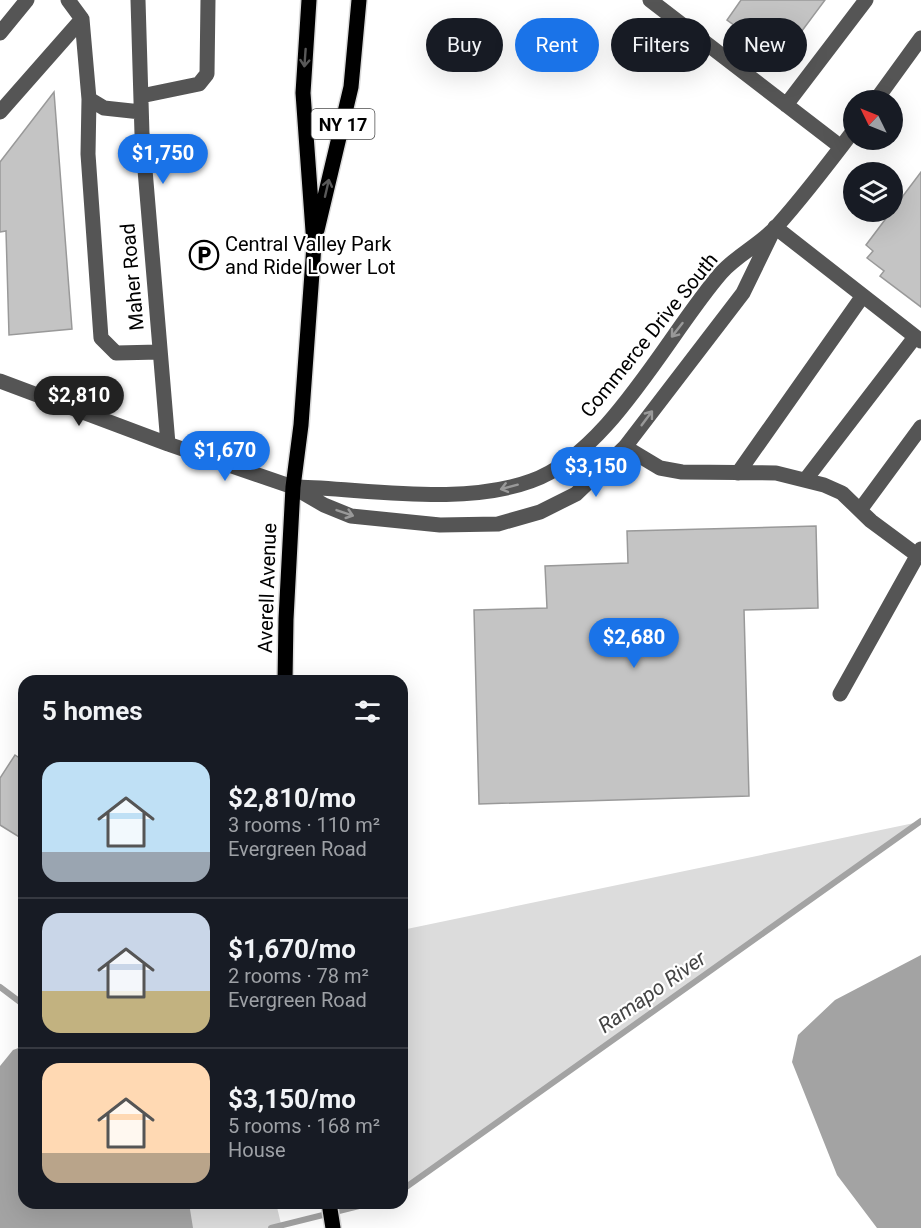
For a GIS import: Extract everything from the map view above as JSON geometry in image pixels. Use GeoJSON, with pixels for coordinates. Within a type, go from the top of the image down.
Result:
{"type":"FeatureCollection","features":[{"type":"Feature","properties":{"kind":"main road","name":"Averell Avenue"},"geometry":{"type":"LineString","coordinates":[[285,675],[285,619],[293,487],[301,425],[314,245],[303,93],[309,0]]}},
{"type":"Feature","properties":{"kind":"main road","name":"Averell Avenue"},"geometry":{"type":"LineString","coordinates":[[314,245],[351,87],[359,0]]}},
{"type":"Feature","properties":{"kind":"main road"},"geometry":{"type":"LineString","coordinates":[[330,1209],[333,1228]]}},
{"type":"Feature","properties":{"kind":"street"},"geometry":{"type":"LineString","coordinates":[[0,33],[27,0]]}},
{"type":"Feature","properties":{"kind":"street"},"geometry":{"type":"LineString","coordinates":[[68,0],[82,19],[89,99],[88,154],[102,338],[116,353],[159,352]]}},
{"type":"Feature","properties":{"kind":"street","name":"Maher Road"},"geometry":{"type":"LineString","coordinates":[[138,0],[141,104],[168,444]]}},
{"type":"Feature","properties":{"kind":"street"},"geometry":{"type":"LineString","coordinates":[[89,99],[104,108],[141,104],[199,84],[207,74],[208,0]]}},
{"type":"Feature","properties":{"kind":"street"},"geometry":{"type":"LineString","coordinates":[[650,0],[841,147]]}},
{"type":"Feature","properties":{"kind":"street"},"geometry":{"type":"LineString","coordinates":[[786,105],[866,0]]}},
{"type":"Feature","properties":{"kind":"street"},"geometry":{"type":"LineString","coordinates":[[0,112],[82,19]]}},
{"type":"Feature","properties":{"kind":"street"},"geometry":{"type":"LineString","coordinates":[[883,90],[921,38]]}},
{"type":"Feature","properties":{"kind":"street","name":"Commerce Drive South"},"geometry":{"type":"LineString","coordinates":[[293,487],[435,495],[476,494],[532,481],[569,460],[601,430],[723,271],[775,227],[843,144]]}},
{"type":"Feature","properties":{"kind":"street"},"geometry":{"type":"LineString","coordinates":[[775,227],[918,339],[806,479]]}},
{"type":"Feature","properties":{"kind":"street","name":"Commerce Drive South"},"geometry":{"type":"LineString","coordinates":[[293,487],[324,505],[351,516],[440,525],[498,524],[540,512],[576,494],[625,447],[743,293],[775,227]]}},
{"type":"Feature","properties":{"kind":"street"},"geometry":{"type":"LineString","coordinates":[[738,473],[862,297]]}},
{"type":"Feature","properties":{"kind":"street"},"geometry":{"type":"LineString","coordinates":[[0,381],[168,444],[293,487]]}},
{"type":"Feature","properties":{"kind":"street"},"geometry":{"type":"LineString","coordinates":[[860,510],[921,427]]}},
{"type":"Feature","properties":{"kind":"street"},"geometry":{"type":"LineString","coordinates":[[625,447],[660,468],[682,472],[776,473],[806,479],[842,493],[860,510],[919,552],[840,694]]}},
{"type":"Feature","properties":{"kind":"shaded area"},"geometry":{"type":"Polygon","coordinates":[[[919,822],[408,1186],[408,929],[919,822]]]}},
{"type":"Feature","properties":{"kind":"shaded area"},"geometry":{"type":"Polygon","coordinates":[[[921,955],[921,1228],[877,1228],[837,1175],[792,1062],[798,1035],[835,1000],[921,955]]]}},
{"type":"Feature","properties":{"kind":"shaded area"},"geometry":{"type":"Polygon","coordinates":[[[18,1048],[18,1209],[190,1209],[193,1228],[0,1228],[0,1066],[13,1050],[18,1048]]]}},
{"type":"Feature","properties":{"kind":"shaded area"},"geometry":{"type":"Polygon","coordinates":[[[0,1138],[18,1187],[18,1209],[277,1209],[282,1228],[0,1228],[0,1138]]]}},
{"type":"Feature","properties":{"kind":"building"},"geometry":{"type":"Polygon","coordinates":[[[741,0],[825,0],[807,24],[807,18],[728,18],[741,0]]]}},
{"type":"Feature","properties":{"kind":"building"},"geometry":{"type":"Polygon","coordinates":[[[54,92],[72,329],[9,335],[6,231],[0,232],[0,162],[54,92]]]}},
{"type":"Feature","properties":{"kind":"building"},"geometry":{"type":"Polygon","coordinates":[[[921,172],[921,307],[880,276],[884,271],[867,258],[873,251],[866,245],[883,222],[903,222],[903,196],[921,172]]]}},
{"type":"Feature","properties":{"kind":"building"},"geometry":{"type":"Polygon","coordinates":[[[816,526],[818,608],[744,610],[749,796],[479,804],[474,610],[547,608],[545,566],[628,563],[627,531],[816,526]]]}},
{"type":"Feature","properties":{"kind":"building"},"geometry":{"type":"Polygon","coordinates":[[[15,755],[18,757],[18,836],[0,825],[0,778],[15,755]]]}},
{"type":"Feature","properties":{"kind":"waterway","name":"Ramapo River"},"geometry":{"type":"LineString","coordinates":[[408,1186],[921,821]]}},
{"type":"Feature","properties":{"kind":"waterway"},"geometry":{"type":"LineString","coordinates":[[0,987],[18,1000]]}},
{"type":"Feature","properties":{"kind":"waterway","name":"Ramapo River"},"geometry":{"type":"LineString","coordinates":[[271,1228],[347,1209]]}},
{"type":"Feature","properties":{"kind":"place","name":"Central Valley Park and Ride Lower Lot"},"geometry":{"type":"Point","coordinates":[204,255]}}]}
